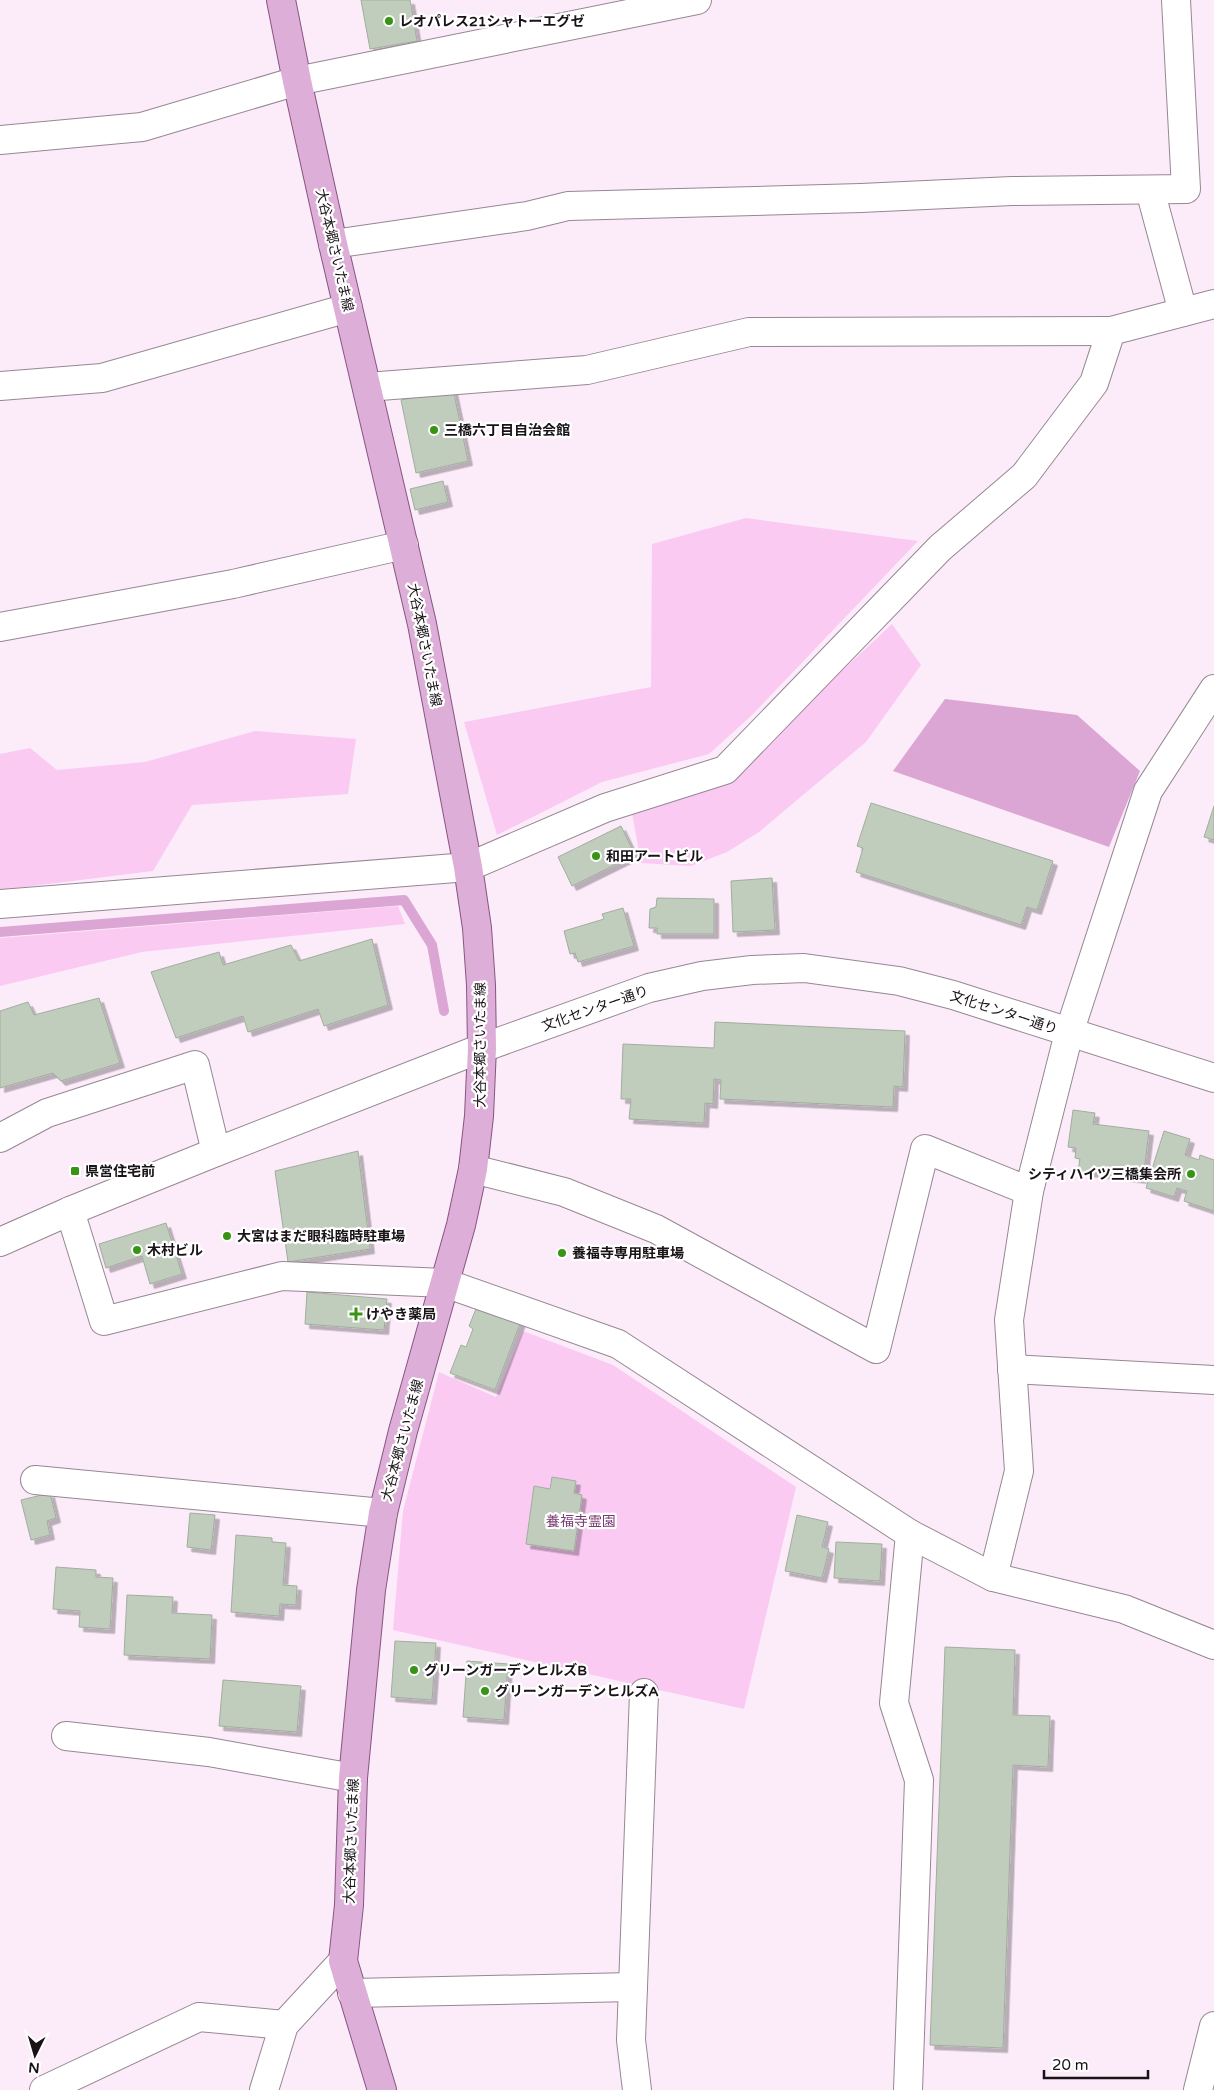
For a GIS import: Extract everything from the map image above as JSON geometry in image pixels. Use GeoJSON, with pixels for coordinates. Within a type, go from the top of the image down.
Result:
{"type":"FeatureCollection","features":[{"type":"Feature","properties":{"kind":"main road","name":"大谷本郷さいたま線"},"geometry":{"type":"LineString","coordinates":[[281,0],[297,81],[348,308],[422,624],[468,867],[477,928],[482,1048],[479,1116],[473,1169],[461,1225],[403,1431],[383,1513],[371,1590],[353,1778],[349,1905],[343,1961],[382,2090]]}},
{"type":"Feature","properties":{"kind":"street"},"geometry":{"type":"LineString","coordinates":[[0,140],[142,127],[297,81],[697,0]]}},
{"type":"Feature","properties":{"kind":"street"},"geometry":{"type":"LineString","coordinates":[[334,244],[527,216],[568,206],[861,198],[1012,191],[1186,189],[1176,0]]}},
{"type":"Feature","properties":{"kind":"street"},"geometry":{"type":"LineString","coordinates":[[1150,190],[1183,312]]}},
{"type":"Feature","properties":{"kind":"street"},"geometry":{"type":"LineString","coordinates":[[367,387],[587,370],[749,332],[1111,331],[1214,304]]}},
{"type":"Feature","properties":{"kind":"street"},"geometry":{"type":"LineString","coordinates":[[0,386],[102,378],[348,308]]}},
{"type":"Feature","properties":{"kind":"street"},"geometry":{"type":"LineString","coordinates":[[0,904],[468,867],[605,808],[725,770],[940,548],[1024,476],[1094,383],[1111,331]]}},
{"type":"Feature","properties":{"kind":"street"},"geometry":{"type":"LineString","coordinates":[[0,627],[233,584],[404,545]]}},
{"type":"Feature","properties":{"kind":"street"},"geometry":{"type":"LineString","coordinates":[[993,1577],[1019,1471],[1009,1320],[1029,1191],[1069,1032],[1148,791],[1214,689]]}},
{"type":"Feature","properties":{"kind":"street","name":"文化センター通り"},"geometry":{"type":"LineString","coordinates":[[0,1242],[70,1211],[216,1152],[482,1048],[649,988],[702,976],[752,970],[804,968],[899,981],[953,995],[1214,1078]]}},
{"type":"Feature","properties":{"kind":"street"},"geometry":{"type":"LineString","coordinates":[[0,1138],[47,1114],[195,1065],[216,1152]]}},
{"type":"Feature","properties":{"kind":"street"},"geometry":{"type":"LineString","coordinates":[[473,1169],[564,1192],[656,1229],[876,1349],[925,1149],[1029,1191]]}},
{"type":"Feature","properties":{"kind":"street"},"geometry":{"type":"LineString","coordinates":[[70,1211],[104,1320],[282,1276],[445,1283],[618,1344],[910,1534],[993,1577],[1124,1609],[1214,1646]]}},
{"type":"Feature","properties":{"kind":"street"},"geometry":{"type":"LineString","coordinates":[[1012,1369],[1214,1380]]}},
{"type":"Feature","properties":{"kind":"street"},"geometry":{"type":"LineString","coordinates":[[35,1480],[383,1513]]}},
{"type":"Feature","properties":{"kind":"street"},"geometry":{"type":"LineString","coordinates":[[908,2090],[919,1780],[894,1703],[910,1534]]}},
{"type":"Feature","properties":{"kind":"street"},"geometry":{"type":"LineString","coordinates":[[637,2090],[631,2040],[644,1693]]}},
{"type":"Feature","properties":{"kind":"street"},"geometry":{"type":"LineString","coordinates":[[66,1736],[208,1752],[353,1778]]}},
{"type":"Feature","properties":{"kind":"street"},"geometry":{"type":"LineString","coordinates":[[264,2090],[284,2025],[343,1961]]}},
{"type":"Feature","properties":{"kind":"street"},"geometry":{"type":"LineString","coordinates":[[352,1993],[633,1987]]}},
{"type":"Feature","properties":{"kind":"street"},"geometry":{"type":"LineString","coordinates":[[44,2090],[200,2017],[284,2025]]}},
{"type":"Feature","properties":{"kind":"street"},"geometry":{"type":"LineString","coordinates":[[1198,2090],[1214,2026]]}},
{"type":"Feature","properties":{"kind":"green space"},"geometry":{"type":"Polygon","coordinates":[[[746,518],[918,541],[751,716],[709,754],[602,782],[497,835],[464,722],[651,687],[652,544],[746,518]]]}},
{"type":"Feature","properties":{"kind":"green space"},"geometry":{"type":"Polygon","coordinates":[[[892,624],[921,665],[866,742],[759,832],[727,852],[691,866],[641,863],[632,813],[724,781],[892,624]]]}},
{"type":"Feature","properties":{"kind":"green space"},"geometry":{"type":"Polygon","coordinates":[[[255,731],[356,739],[348,794],[192,805],[153,871],[0,890],[0,754],[30,748],[57,770],[145,762],[255,731]]]}},
{"type":"Feature","properties":{"kind":"green space"},"geometry":{"type":"Polygon","coordinates":[[[398,906],[405,924],[142,952],[0,986],[0,938],[398,906]]]}},
{"type":"Feature","properties":{"kind":"green space","name":"養福寺霊園"},"geometry":{"type":"Polygon","coordinates":[[[523,1331],[613,1365],[796,1487],[744,1709],[393,1630],[403,1511],[439,1372],[496,1397],[523,1331]]]}},
{"type":"Feature","properties":{"kind":"shaded area"},"geometry":{"type":"Polygon","coordinates":[[[945,699],[1077,715],[1140,771],[1109,847],[893,771],[945,699]]]}},
{"type":"Feature","properties":{"kind":"building","name":"レオパレス21シャトーエグゼ"},"geometry":{"type":"Polygon","coordinates":[[[361,0],[410,0],[417,41],[370,49],[361,0]]]}},
{"type":"Feature","properties":{"kind":"building"},"geometry":{"type":"Polygon","coordinates":[[[453,389],[468,461],[416,473],[401,400],[453,389]]]}},
{"type":"Feature","properties":{"kind":"building"},"geometry":{"type":"Polygon","coordinates":[[[443,481],[448,502],[415,510],[410,489],[443,481]]]}},
{"type":"Feature","properties":{"kind":"building"},"geometry":{"type":"Polygon","coordinates":[[[871,803],[1053,861],[1037,910],[1027,907],[1021,925],[856,872],[863,848],[857,846],[871,803]]]}},
{"type":"Feature","properties":{"kind":"building"},"geometry":{"type":"Polygon","coordinates":[[[1214,806],[1214,840],[1204,837],[1214,806]]]}},
{"type":"Feature","properties":{"kind":"building","name":"和田アートビル"},"geometry":{"type":"Polygon","coordinates":[[[621,826],[635,855],[572,886],[558,857],[621,826]]]}},
{"type":"Feature","properties":{"kind":"building"},"geometry":{"type":"Polygon","coordinates":[[[772,878],[775,930],[733,932],[731,881],[772,878]]]}},
{"type":"Feature","properties":{"kind":"building"},"geometry":{"type":"Polygon","coordinates":[[[657,898],[714,899],[714,934],[657,934],[657,928],[649,928],[650,909],[656,907],[657,898]]]}},
{"type":"Feature","properties":{"kind":"building"},"geometry":{"type":"Polygon","coordinates":[[[623,908],[634,946],[578,962],[575,953],[570,954],[564,931],[604,919],[602,914],[623,908]]]}},
{"type":"Feature","properties":{"kind":"building"},"geometry":{"type":"Polygon","coordinates":[[[372,939],[388,1005],[324,1026],[318,1009],[248,1032],[243,1016],[176,1038],[151,972],[219,952],[223,965],[291,945],[299,961],[372,939]]]}},
{"type":"Feature","properties":{"kind":"building"},"geometry":{"type":"Polygon","coordinates":[[[99,998],[120,1063],[61,1081],[53,1073],[0,1088],[0,1011],[28,1002],[34,1015],[99,998]]]}},
{"type":"Feature","properties":{"kind":"building"},"geometry":{"type":"Polygon","coordinates":[[[715,1022],[905,1031],[903,1087],[894,1086],[893,1107],[720,1099],[721,1080],[714,1079],[713,1104],[705,1103],[704,1123],[629,1119],[631,1099],[621,1099],[623,1044],[714,1048],[715,1022]]]}},
{"type":"Feature","properties":{"kind":"building"},"geometry":{"type":"Polygon","coordinates":[[[1073,1110],[1095,1113],[1093,1124],[1149,1131],[1143,1179],[1078,1171],[1080,1159],[1075,1158],[1076,1148],[1068,1147],[1073,1110]]]}},
{"type":"Feature","properties":{"kind":"building"},"geometry":{"type":"Polygon","coordinates":[[[1164,1131],[1190,1139],[1185,1155],[1199,1160],[1200,1155],[1214,1160],[1214,1211],[1184,1201],[1187,1191],[1177,1188],[1174,1197],[1146,1188],[1164,1131]]]}},
{"type":"Feature","properties":{"kind":"building"},"geometry":{"type":"Polygon","coordinates":[[[358,1151],[370,1249],[288,1262],[275,1171],[358,1151]]]}},
{"type":"Feature","properties":{"kind":"building","name":"木村ビル"},"geometry":{"type":"Polygon","coordinates":[[[166,1223],[182,1274],[150,1284],[142,1256],[106,1268],[99,1244],[166,1223]]]}},
{"type":"Feature","properties":{"kind":"building"},"geometry":{"type":"Polygon","coordinates":[[[307,1292],[387,1299],[384,1330],[305,1324],[307,1292]]]}},
{"type":"Feature","properties":{"kind":"building"},"geometry":{"type":"Polygon","coordinates":[[[478,1304],[521,1321],[495,1390],[450,1373],[461,1345],[466,1347],[473,1329],[469,1326],[478,1304]]]}},
{"type":"Feature","properties":{"kind":"building"},"geometry":{"type":"Polygon","coordinates":[[[552,1477],[576,1481],[574,1493],[582,1495],[574,1551],[526,1544],[534,1486],[550,1489],[552,1477]]]}},
{"type":"Feature","properties":{"kind":"building"},"geometry":{"type":"Polygon","coordinates":[[[50,1493],[56,1518],[47,1521],[50,1535],[31,1540],[21,1500],[50,1493]]]}},
{"type":"Feature","properties":{"kind":"building"},"geometry":{"type":"Polygon","coordinates":[[[190,1513],[215,1515],[211,1550],[187,1547],[190,1513]]]}},
{"type":"Feature","properties":{"kind":"building"},"geometry":{"type":"Polygon","coordinates":[[[797,1515],[828,1522],[822,1547],[829,1549],[822,1578],[785,1571],[797,1515]]]}},
{"type":"Feature","properties":{"kind":"building"},"geometry":{"type":"Polygon","coordinates":[[[236,1535],[272,1538],[272,1542],[286,1543],[283,1585],[297,1586],[296,1605],[280,1604],[279,1616],[231,1612],[236,1535]]]}},
{"type":"Feature","properties":{"kind":"building"},"geometry":{"type":"Polygon","coordinates":[[[836,1542],[882,1544],[880,1581],[834,1578],[836,1542]]]}},
{"type":"Feature","properties":{"kind":"building"},"geometry":{"type":"Polygon","coordinates":[[[56,1567],[96,1570],[96,1577],[113,1578],[110,1629],[79,1627],[80,1611],[53,1609],[56,1567]]]}},
{"type":"Feature","properties":{"kind":"building"},"geometry":{"type":"Polygon","coordinates":[[[127,1595],[173,1597],[172,1613],[212,1615],[210,1659],[124,1655],[127,1595]]]}},
{"type":"Feature","properties":{"kind":"building","name":"グリーンガーデンヒルズB"},"geometry":{"type":"Polygon","coordinates":[[[395,1641],[436,1643],[432,1700],[391,1697],[395,1641]]]}},
{"type":"Feature","properties":{"kind":"building"},"geometry":{"type":"Polygon","coordinates":[[[945,1647],[1015,1650],[1013,1715],[1050,1716],[1048,1767],[1013,1765],[1003,2048],[930,2045],[945,1647]]]}},
{"type":"Feature","properties":{"kind":"building","name":"グリーンガーデンヒルズA"},"geometry":{"type":"Polygon","coordinates":[[[467,1661],[508,1664],[504,1720],[463,1717],[467,1661]]]}},
{"type":"Feature","properties":{"kind":"building"},"geometry":{"type":"Polygon","coordinates":[[[223,1680],[301,1686],[297,1732],[219,1726],[223,1680]]]}},
{"type":"Feature","properties":{"kind":"waterway"},"geometry":{"type":"LineString","coordinates":[[0,932],[404,900],[432,945],[444,1011]]}},
{"type":"Feature","properties":{"kind":"place","name":"レオパレス21シャトーエグゼ"},"geometry":{"type":"Point","coordinates":[389,21]}},
{"type":"Feature","properties":{"kind":"place","name":"三橋六丁目自治会館"},"geometry":{"type":"Point","coordinates":[434,430]}},
{"type":"Feature","properties":{"kind":"place","name":"和田アートビル"},"geometry":{"type":"Point","coordinates":[596,856]}},
{"type":"Feature","properties":{"kind":"place","name":"県営住宅前"},"geometry":{"type":"Point","coordinates":[75,1171]}},
{"type":"Feature","properties":{"kind":"place","name":"シティハイツ三橋集会所"},"geometry":{"type":"Point","coordinates":[1191,1174]}},
{"type":"Feature","properties":{"kind":"place","name":"大宮はまだ眼科臨時駐車場"},"geometry":{"type":"Point","coordinates":[227,1236]}},
{"type":"Feature","properties":{"kind":"place","name":"木村ビル"},"geometry":{"type":"Point","coordinates":[137,1250]}},
{"type":"Feature","properties":{"kind":"place","name":"養福寺専用駐車場"},"geometry":{"type":"Point","coordinates":[562,1253]}},
{"type":"Feature","properties":{"kind":"place","name":"けやき薬局"},"geometry":{"type":"Point","coordinates":[356,1314]}},
{"type":"Feature","properties":{"kind":"place","name":"グリーンガーデンヒルズB"},"geometry":{"type":"Point","coordinates":[414,1670]}},
{"type":"Feature","properties":{"kind":"place","name":"グリーンガーデンヒルズA"},"geometry":{"type":"Point","coordinates":[485,1691]}}]}
